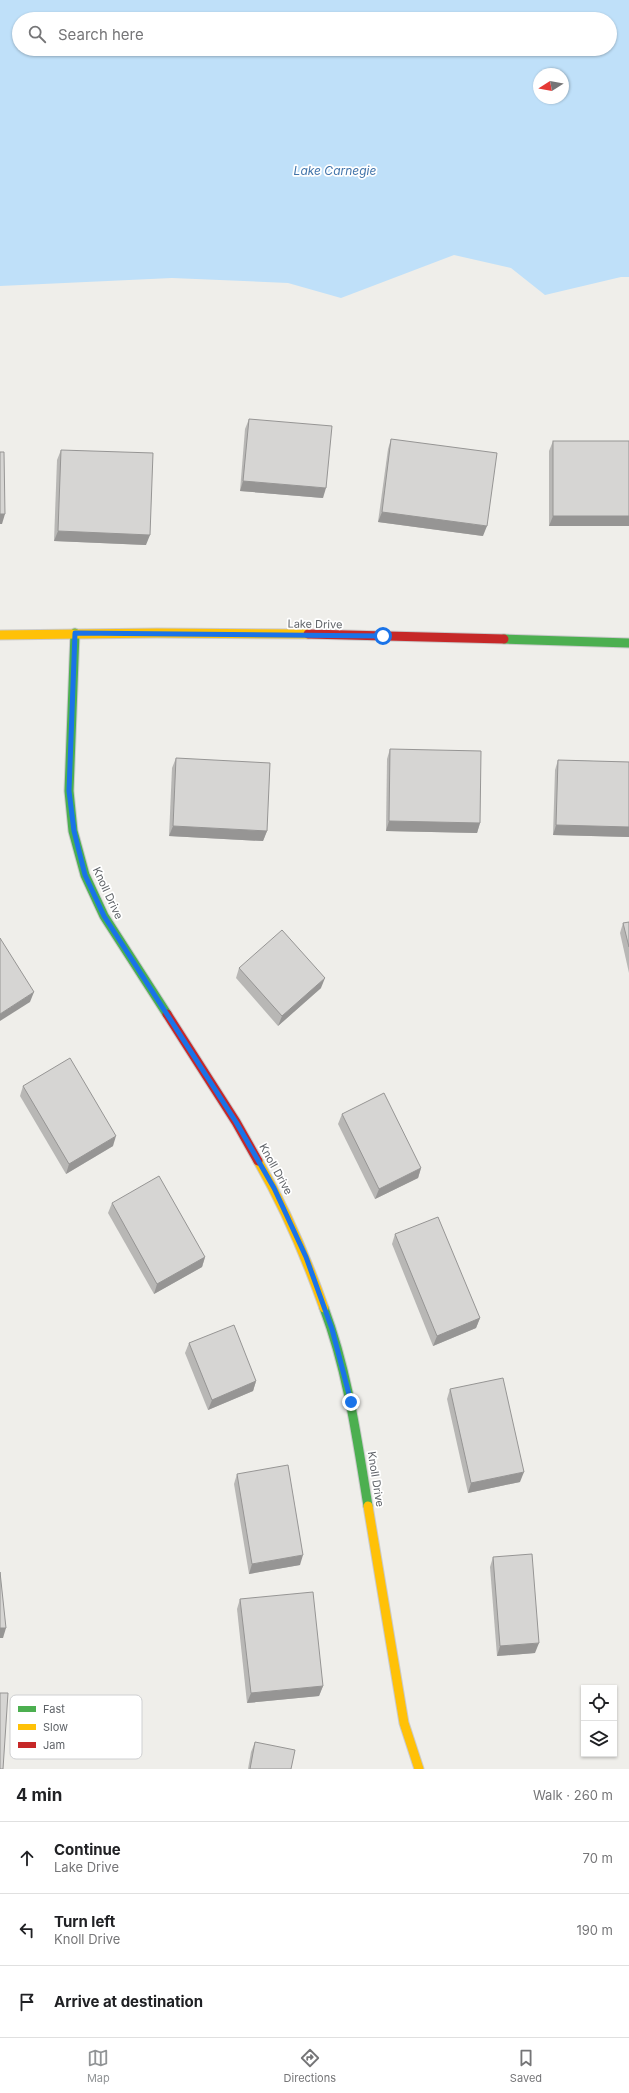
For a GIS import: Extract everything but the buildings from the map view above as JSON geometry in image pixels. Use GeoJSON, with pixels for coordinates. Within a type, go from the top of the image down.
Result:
{"type":"FeatureCollection","features":[{"type":"Feature","properties":{"kind":"street","name":"Lake Drive"},"geometry":{"type":"LineString","coordinates":[[0,635],[75,633],[383,636],[629,643]]}},
{"type":"Feature","properties":{"kind":"street","name":"Knoll Drive"},"geometry":{"type":"LineString","coordinates":[[75,633],[69,791],[74,831],[85,875],[104,916],[244,1136],[274,1188],[306,1257],[332,1329],[351,1402],[404,1723],[419,1769]]}},
{"type":"Feature","properties":{"kind":"water","name":"Lake Carnegie"},"geometry":{"type":"Polygon","coordinates":[[[0,0],[629,0],[629,277],[621,277],[545,295],[511,268],[454,255],[341,298],[288,283],[172,278],[0,286],[0,0]]]}},
{"type":"Feature","properties":{"kind":"traffic: fast"},"geometry":{"type":"LineString","coordinates":[[75,633],[69,791],[73,831],[85,875],[104,916],[167,1014]]}},
{"type":"Feature","properties":{"kind":"traffic: fast"},"geometry":{"type":"LineString","coordinates":[[504,639],[629,643]]}},
{"type":"Feature","properties":{"kind":"traffic: fast"},"geometry":{"type":"LineString","coordinates":[[324,1308],[346,1381],[368,1506]]}},
{"type":"Feature","properties":{"kind":"traffic: slow"},"geometry":{"type":"LineString","coordinates":[[0,635],[157,633],[308,634]]}},
{"type":"Feature","properties":{"kind":"traffic: slow"},"geometry":{"type":"LineString","coordinates":[[258,1161],[294,1233],[324,1308]]}},
{"type":"Feature","properties":{"kind":"traffic: slow"},"geometry":{"type":"LineString","coordinates":[[368,1506],[404,1723],[419,1769]]}},
{"type":"Feature","properties":{"kind":"traffic: jam"},"geometry":{"type":"LineString","coordinates":[[308,634],[504,639]]}},
{"type":"Feature","properties":{"kind":"traffic: jam"},"geometry":{"type":"LineString","coordinates":[[167,1014],[236,1122],[258,1161]]}},
{"type":"Feature","properties":{"kind":"route"},"geometry":{"type":"LineString","coordinates":[[351,1402],[332,1329],[306,1257],[274,1188],[236,1122],[104,916],[85,875],[74,831],[69,791],[75,633],[383,636]]}}]}
